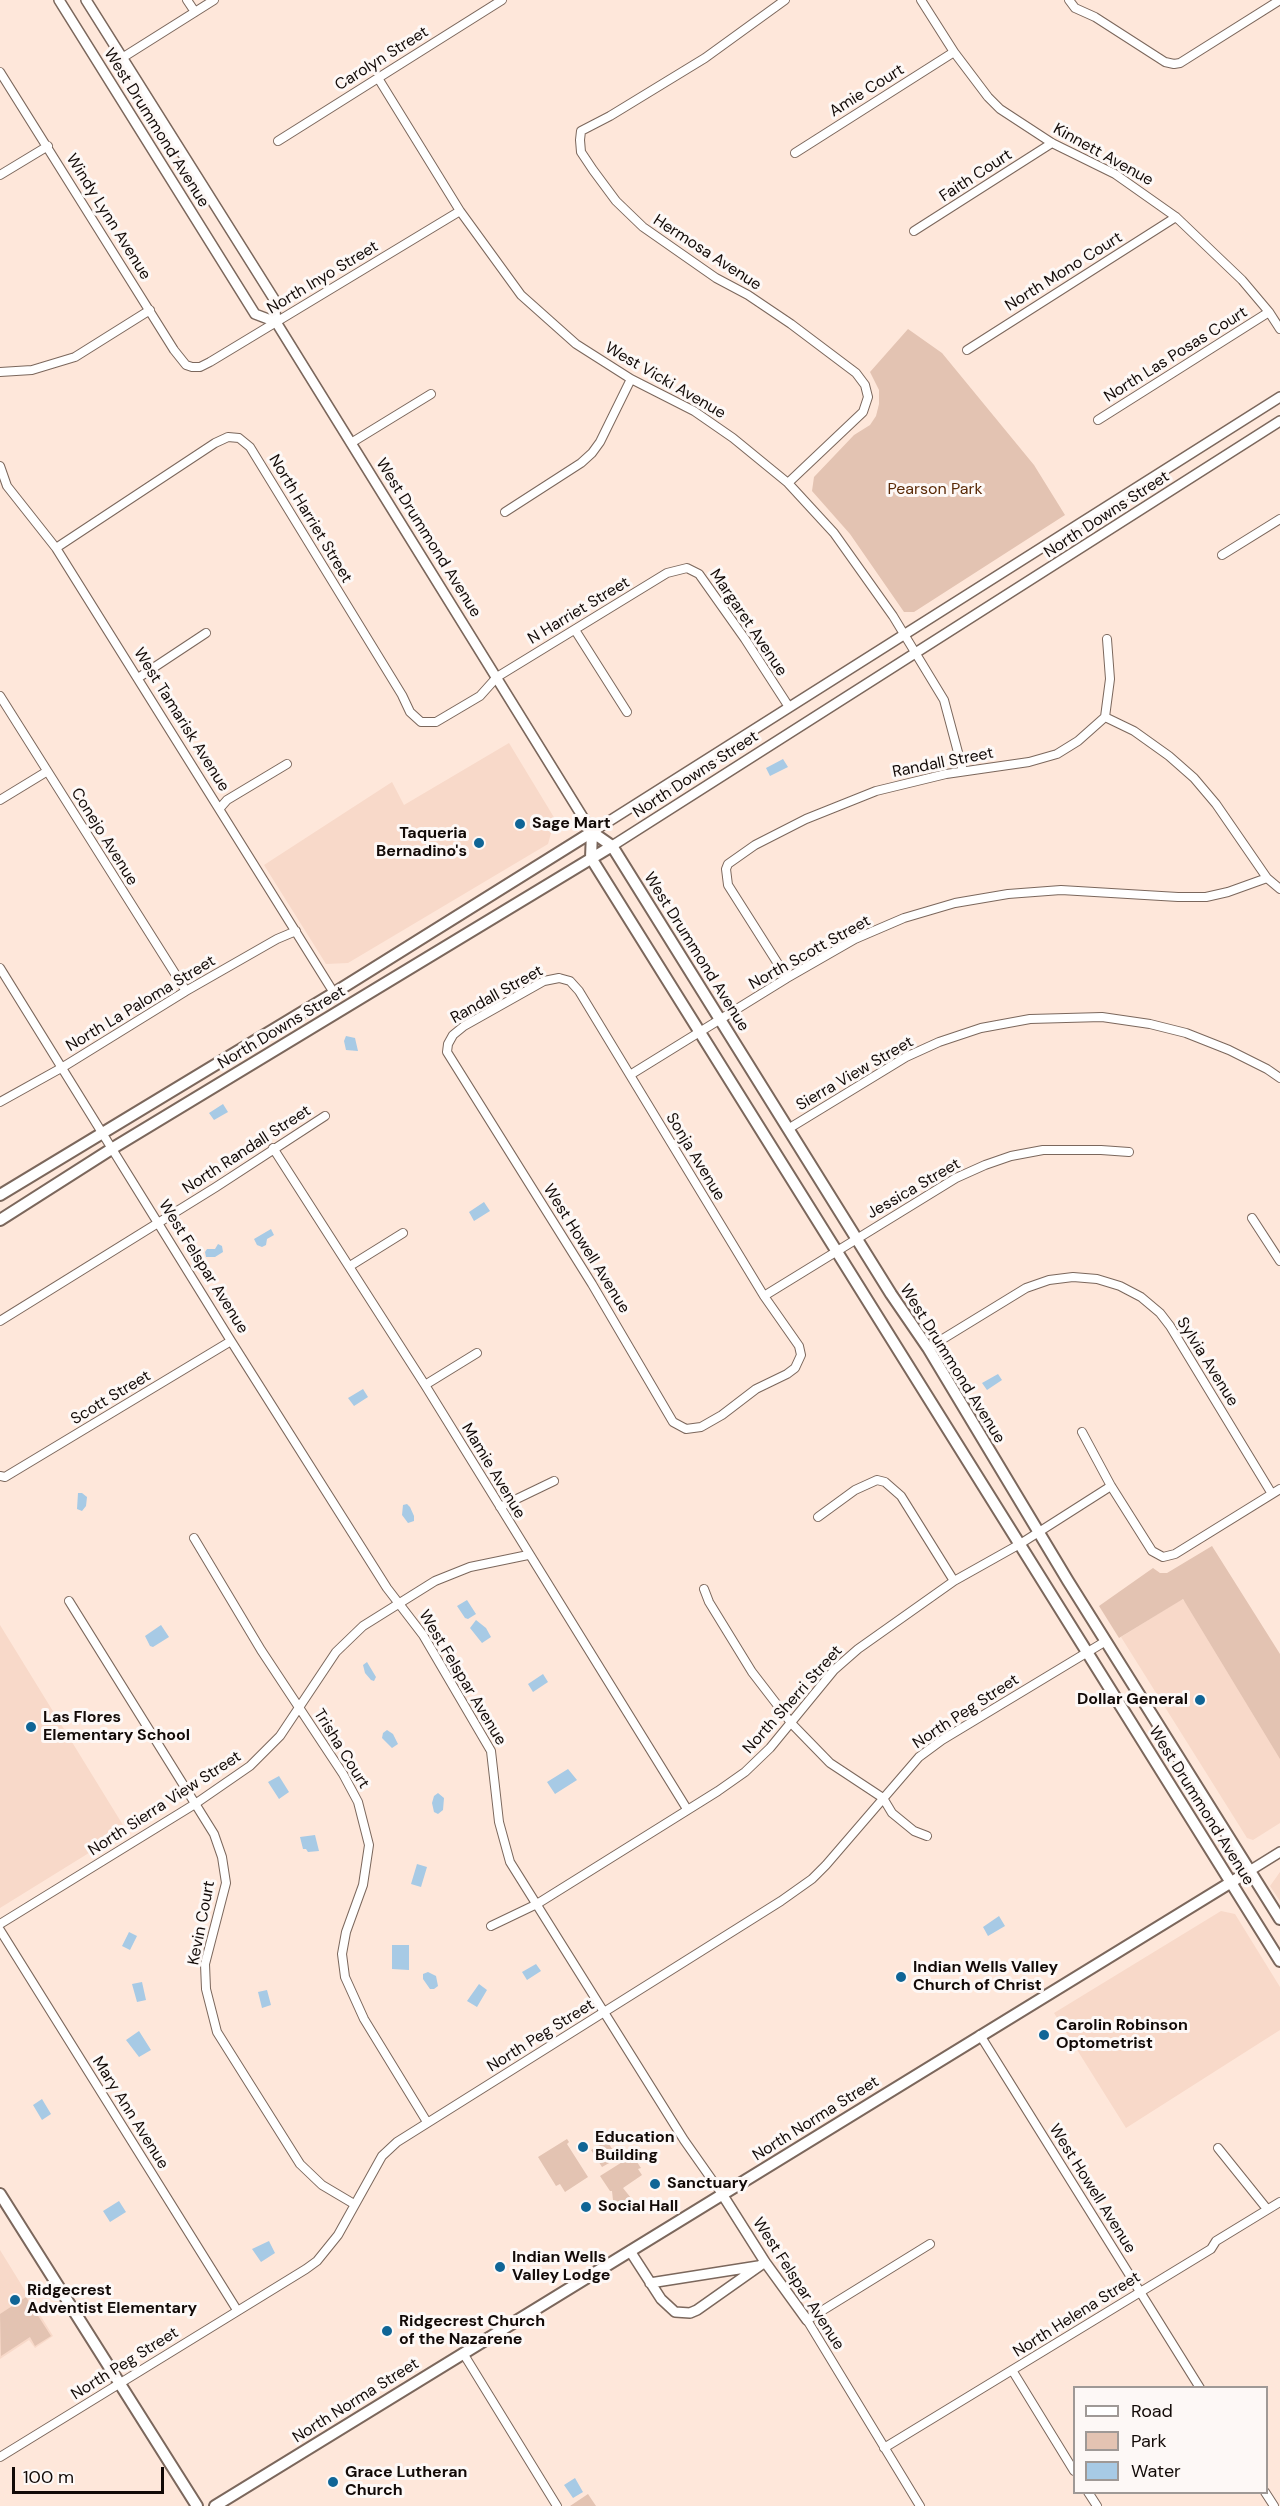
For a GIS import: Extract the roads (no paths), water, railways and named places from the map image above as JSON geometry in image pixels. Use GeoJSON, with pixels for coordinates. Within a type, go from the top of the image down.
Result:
{"type":"FeatureCollection","features":[{"type":"Feature","properties":{"kind":"main road","name":"West Drummond Avenue"},"geometry":{"type":"LineString","coordinates":[[592,832],[612,846],[856,1238],[928,1348],[1038,1531],[1280,1919]]}},
{"type":"Feature","properties":{"kind":"main road","name":"North Downs Street"},"geometry":{"type":"LineString","coordinates":[[0,1195],[334,993],[447,920],[592,832]]}},
{"type":"Feature","properties":{"kind":"main road"},"geometry":{"type":"LineString","coordinates":[[592,832],[591,858],[837,1250]]}},
{"type":"Feature","properties":{"kind":"main road","name":"North Downs Street"},"geometry":{"type":"LineString","coordinates":[[0,1220],[113,1148],[612,846]]}},
{"type":"Feature","properties":{"kind":"main road","name":"West Drummond Avenue"},"geometry":{"type":"LineString","coordinates":[[837,1250],[1280,1962]]}},
{"type":"Feature","properties":{"kind":"main road","name":"North Norma Street"},"geometry":{"type":"LineString","coordinates":[[215,2506],[1251,1870]]}},
{"type":"Feature","properties":{"kind":"main road"},"geometry":{"type":"LineString","coordinates":[[0,2194],[197,2506]]}},
{"type":"Feature","properties":{"kind":"street","name":"West Drummond Avenue"},"geometry":{"type":"LineString","coordinates":[[59,0],[255,314],[276,322]]}},
{"type":"Feature","properties":{"kind":"street","name":"West Drummond Avenue"},"geometry":{"type":"LineString","coordinates":[[86,0],[274,299],[276,322],[592,832]]}},
{"type":"Feature","properties":{"kind":"street"},"geometry":{"type":"LineString","coordinates":[[187,0],[195,12]]}},
{"type":"Feature","properties":{"kind":"street"},"geometry":{"type":"LineString","coordinates":[[122,58],[214,0]]}},
{"type":"Feature","properties":{"kind":"street","name":"Carolyn Street"},"geometry":{"type":"LineString","coordinates":[[278,141],[502,0]]}},
{"type":"Feature","properties":{"kind":"street","name":"Hermosa Avenue"},"geometry":{"type":"LineString","coordinates":[[785,0],[705,58],[582,131],[580,140],[581,152],[616,201],[663,242],[790,324],[856,373],[868,391],[863,412],[788,483]]}},
{"type":"Feature","properties":{"kind":"street","name":"Kinnett Avenue"},"geometry":{"type":"LineString","coordinates":[[921,0],[954,52],[988,97],[1000,109],[1052,142],[1115,174],[1176,217],[1234,273],[1269,312],[1280,329]]}},
{"type":"Feature","properties":{"kind":"street"},"geometry":{"type":"LineString","coordinates":[[1069,0],[1075,8],[1095,17],[1165,62],[1180,63],[1280,0]]}},
{"type":"Feature","properties":{"kind":"street","name":"Amie Court"},"geometry":{"type":"LineString","coordinates":[[795,153],[954,52]]}},
{"type":"Feature","properties":{"kind":"street","name":"Windy Lynn Avenue"},"geometry":{"type":"LineString","coordinates":[[0,72],[179,358],[186,365],[200,367]]}},
{"type":"Feature","properties":{"kind":"street","name":"West Vicki Avenue"},"geometry":{"type":"LineString","coordinates":[[378,78],[460,211],[521,295],[560,332],[631,379],[694,411],[733,438],[788,483],[834,533],[905,634],[944,700],[963,771]]}},
{"type":"Feature","properties":{"kind":"street","name":"Faith Court"},"geometry":{"type":"LineString","coordinates":[[914,231],[1052,142]]}},
{"type":"Feature","properties":{"kind":"street"},"geometry":{"type":"LineString","coordinates":[[0,175],[48,146]]}},
{"type":"Feature","properties":{"kind":"street","name":"North Inyo Street"},"geometry":{"type":"LineString","coordinates":[[200,367],[460,211]]}},
{"type":"Feature","properties":{"kind":"street","name":"North Mono Court"},"geometry":{"type":"LineString","coordinates":[[967,350],[1176,217]]}},
{"type":"Feature","properties":{"kind":"street"},"geometry":{"type":"LineString","coordinates":[[0,372],[32,370],[75,357],[150,310]]}},
{"type":"Feature","properties":{"kind":"street","name":"North Las Posas Court"},"geometry":{"type":"LineString","coordinates":[[1098,420],[1269,312]]}},
{"type":"Feature","properties":{"kind":"street"},"geometry":{"type":"LineString","coordinates":[[505,512],[581,464],[592,453],[631,379]]}},
{"type":"Feature","properties":{"kind":"street"},"geometry":{"type":"LineString","coordinates":[[351,443],[431,394]]}},
{"type":"Feature","properties":{"kind":"street","name":"North Downs Street"},"geometry":{"type":"LineString","coordinates":[[592,832],[1280,397]]}},
{"type":"Feature","properties":{"kind":"street","name":"North Downs Street"},"geometry":{"type":"LineString","coordinates":[[612,846],[1280,421]]}},
{"type":"Feature","properties":{"kind":"street","name":"North Harriet Street"},"geometry":{"type":"LineString","coordinates":[[56,548],[215,443],[228,437],[239,438],[250,447],[402,695],[410,712],[421,722],[436,722],[480,696],[497,677]]}},
{"type":"Feature","properties":{"kind":"street","name":"West Tamarisk Avenue"},"geometry":{"type":"LineString","coordinates":[[0,466],[4,488],[56,548],[334,993]]}},
{"type":"Feature","properties":{"kind":"street"},"geometry":{"type":"LineString","coordinates":[[1222,555],[1280,519]]}},
{"type":"Feature","properties":{"kind":"street","name":"Margaret Avenue"},"geometry":{"type":"LineString","coordinates":[[675,570],[687,568],[699,574],[789,707]]}},
{"type":"Feature","properties":{"kind":"street","name":"N Harriet Street"},"geometry":{"type":"LineString","coordinates":[[497,677],[675,570]]}},
{"type":"Feature","properties":{"kind":"street"},"geometry":{"type":"LineString","coordinates":[[575,630],[627,712]]}},
{"type":"Feature","properties":{"kind":"street"},"geometry":{"type":"LineString","coordinates":[[138,678],[206,633]]}},
{"type":"Feature","properties":{"kind":"street"},"geometry":{"type":"LineString","coordinates":[[1107,639],[1110,679],[1105,717],[1134,731],[1169,756],[1194,778],[1216,804],[1267,878],[1280,889]]}},
{"type":"Feature","properties":{"kind":"street","name":"Conejo Avenue"},"geometry":{"type":"LineString","coordinates":[[0,696],[186,991]]}},
{"type":"Feature","properties":{"kind":"street","name":"Randall Street"},"geometry":{"type":"LineString","coordinates":[[787,978],[726,879],[728,864],[806,819],[876,791],[963,771],[1029,762],[1057,754],[1078,741],[1105,717]]}},
{"type":"Feature","properties":{"kind":"street"},"geometry":{"type":"LineString","coordinates":[[220,808],[227,800],[287,764]]}},
{"type":"Feature","properties":{"kind":"street"},"geometry":{"type":"LineString","coordinates":[[0,800],[46,772]]}},
{"type":"Feature","properties":{"kind":"street","name":"North Scott Street"},"geometry":{"type":"LineString","coordinates":[[630,1076],[787,978],[855,939],[904,918],[955,903],[1008,894],[1061,890],[1206,897],[1267,878]]}},
{"type":"Feature","properties":{"kind":"street","name":"North La Paloma Street"},"geometry":{"type":"LineString","coordinates":[[0,1102],[63,1067],[186,991],[296,931]]}},
{"type":"Feature","properties":{"kind":"street","name":"West Felspar Avenue"},"geometry":{"type":"LineString","coordinates":[[0,969],[397,1603],[423,1635],[491,1751],[502,1836],[510,1862],[684,2140],[722,2194],[762,2264],[807,2320],[920,2506]]}},
{"type":"Feature","properties":{"kind":"street","name":"Randall Street"},"geometry":{"type":"LineString","coordinates":[[461,1076],[447,1052],[453,1035],[464,1026],[544,981],[564,979]]}},
{"type":"Feature","properties":{"kind":"street","name":"Sonja Avenue"},"geometry":{"type":"LineString","coordinates":[[564,979],[570,981],[579,991],[764,1296],[782,1324],[795,1338],[800,1351]]}},
{"type":"Feature","properties":{"kind":"street","name":"Sierra View Street"},"geometry":{"type":"LineString","coordinates":[[788,1128],[906,1057],[939,1041],[981,1028],[1047,1017],[1102,1017],[1150,1024],[1186,1033],[1229,1050],[1280,1078]]}},
{"type":"Feature","properties":{"kind":"street","name":"West Howell Avenue"},"geometry":{"type":"LineString","coordinates":[[461,1076],[592,1284],[673,1422],[680,1427],[691,1429],[711,1422],[756,1389],[787,1374],[799,1362],[800,1351]]}},
{"type":"Feature","properties":{"kind":"street","name":"North Randall Street"},"geometry":{"type":"LineString","coordinates":[[0,1321],[216,1187],[325,1116]]}},
{"type":"Feature","properties":{"kind":"street","name":"Mamie Avenue"},"geometry":{"type":"LineString","coordinates":[[273,1148],[350,1266],[687,1809]]}},
{"type":"Feature","properties":{"kind":"street","name":"Jessica Street"},"geometry":{"type":"LineString","coordinates":[[764,1296],[956,1178],[1011,1156],[1060,1149],[1129,1152]]}},
{"type":"Feature","properties":{"kind":"street"},"geometry":{"type":"LineString","coordinates":[[1252,1218],[1280,1261]]}},
{"type":"Feature","properties":{"kind":"street"},"geometry":{"type":"LineString","coordinates":[[350,1266],[403,1233]]}},
{"type":"Feature","properties":{"kind":"street","name":"Sylvia Avenue"},"geometry":{"type":"LineString","coordinates":[[928,1348],[1026,1288],[1049,1280],[1073,1277],[1097,1279],[1120,1286],[1141,1297],[1170,1326],[1272,1494]]}},
{"type":"Feature","properties":{"kind":"street","name":"Scott Street"},"geometry":{"type":"LineString","coordinates":[[3,1477],[231,1341]]}},
{"type":"Feature","properties":{"kind":"street"},"geometry":{"type":"LineString","coordinates":[[424,1385],[477,1353]]}},
{"type":"Feature","properties":{"kind":"street"},"geometry":{"type":"LineString","coordinates":[[1082,1432],[1111,1486],[1152,1551],[1163,1557],[1171,1556],[1280,1490]]}},
{"type":"Feature","properties":{"kind":"street"},"geometry":{"type":"LineString","coordinates":[[818,1517],[855,1490],[877,1480],[885,1482],[901,1496],[954,1581]]}},
{"type":"Feature","properties":{"kind":"street"},"geometry":{"type":"LineString","coordinates":[[500,1507],[554,1481]]}},
{"type":"Feature","properties":{"kind":"street","name":"North Sherri Street"},"geometry":{"type":"LineString","coordinates":[[491,1926],[537,1904],[745,1772],[792,1724],[815,1692],[858,1649],[954,1581],[1020,1544],[1111,1486]]}},
{"type":"Feature","properties":{"kind":"street","name":"Trisha Court"},"geometry":{"type":"LineString","coordinates":[[194,1538],[261,1650],[344,1774],[358,1802],[369,1845],[363,1885],[346,1932],[342,1954],[345,1977],[364,2019],[427,2122]]}},
{"type":"Feature","properties":{"kind":"street","name":"North Sierra View Street"},"geometry":{"type":"LineString","coordinates":[[0,1924],[195,1804],[250,1766],[280,1736],[336,1652],[363,1626],[435,1581],[470,1567],[528,1555]]}},
{"type":"Feature","properties":{"kind":"street"},"geometry":{"type":"LineString","coordinates":[[704,1589],[709,1602],[752,1672],[792,1724],[830,1762],[883,1798],[892,1813],[914,1831],[927,1836]]}},
{"type":"Feature","properties":{"kind":"street","name":"Kevin Court"},"geometry":{"type":"LineString","coordinates":[[69,1601],[214,1834],[222,1857],[226,1883],[205,1964],[206,1989],[217,2032],[300,2164],[322,2185],[354,2204]]}},
{"type":"Feature","properties":{"kind":"street","name":"North Peg Street"},"geometry":{"type":"LineString","coordinates":[[0,2457],[317,2261],[338,2235],[382,2156],[427,2122],[753,1920],[812,1879],[906,1770],[931,1748],[1106,1641]]}},
{"type":"Feature","properties":{"kind":"street","name":"North Norma Street"},"geometry":{"type":"LineString","coordinates":[[1251,1870],[1280,1852]]}},
{"type":"Feature","properties":{"kind":"street","name":"Mary Ann Avenue"},"geometry":{"type":"LineString","coordinates":[[0,1930],[237,2310]]}},
{"type":"Feature","properties":{"kind":"street","name":"West Howell Avenue"},"geometry":{"type":"LineString","coordinates":[[980,2035],[1199,2386]]}},
{"type":"Feature","properties":{"kind":"street"},"geometry":{"type":"LineString","coordinates":[[1218,2148],[1267,2209]]}},
{"type":"Feature","properties":{"kind":"street","name":"North Helena Street"},"geometry":{"type":"LineString","coordinates":[[884,2448],[1211,2249],[1216,2241],[1280,2202]]}},
{"type":"Feature","properties":{"kind":"street"},"geometry":{"type":"LineString","coordinates":[[807,2320],[930,2244]]}},
{"type":"Feature","properties":{"kind":"street"},"geometry":{"type":"LineString","coordinates":[[630,2251],[650,2283],[669,2308],[675,2312],[690,2313],[709,2303],[762,2264]]}},
{"type":"Feature","properties":{"kind":"street"},"geometry":{"type":"LineString","coordinates":[[650,2283],[762,2264]]}},
{"type":"Feature","properties":{"kind":"street"},"geometry":{"type":"LineString","coordinates":[[463,2353],[557,2506]]}},
{"type":"Feature","properties":{"kind":"street"},"geometry":{"type":"LineString","coordinates":[[1012,2370],[1073,2469]]}},
{"type":"Feature","properties":{"kind":"water"},"geometry":{"type":"Polygon","coordinates":[[[783,759],[788,767],[770,776],[766,768],[783,759]]]}},
{"type":"Feature","properties":{"kind":"water"},"geometry":{"type":"Polygon","coordinates":[[[346,1036],[355,1038],[358,1051],[346,1050],[344,1041],[346,1036]]]}},
{"type":"Feature","properties":{"kind":"water"},"geometry":{"type":"Polygon","coordinates":[[[223,1104],[228,1112],[214,1120],[209,1113],[223,1104]]]}},
{"type":"Feature","properties":{"kind":"water"},"geometry":{"type":"Polygon","coordinates":[[[484,1202],[490,1211],[474,1221],[469,1212],[484,1202]]]}},
{"type":"Feature","properties":{"kind":"water"},"geometry":{"type":"Polygon","coordinates":[[[271,1229],[274,1235],[267,1239],[266,1245],[262,1247],[257,1245],[254,1239],[271,1229]]]}},
{"type":"Feature","properties":{"kind":"water"},"geometry":{"type":"Polygon","coordinates":[[[218,1244],[222,1246],[223,1252],[215,1257],[206,1257],[207,1249],[215,1249],[218,1244]]]}},
{"type":"Feature","properties":{"kind":"water"},"geometry":{"type":"Polygon","coordinates":[[[998,1374],[1002,1380],[987,1390],[982,1383],[998,1374]]]}},
{"type":"Feature","properties":{"kind":"water"},"geometry":{"type":"Polygon","coordinates":[[[363,1389],[368,1397],[354,1406],[348,1398],[363,1389]]]}},
{"type":"Feature","properties":{"kind":"water"},"geometry":{"type":"Polygon","coordinates":[[[78,1493],[87,1497],[86,1506],[82,1511],[77,1509],[78,1493]]]}},
{"type":"Feature","properties":{"kind":"water"},"geometry":{"type":"Polygon","coordinates":[[[407,1504],[414,1516],[414,1521],[408,1523],[402,1515],[403,1505],[407,1504]]]}},
{"type":"Feature","properties":{"kind":"water"},"geometry":{"type":"Polygon","coordinates":[[[467,1600],[476,1614],[468,1619],[457,1606],[467,1600]]]}},
{"type":"Feature","properties":{"kind":"water"},"geometry":{"type":"Polygon","coordinates":[[[476,1620],[486,1628],[491,1637],[482,1643],[470,1628],[476,1620]]]}},
{"type":"Feature","properties":{"kind":"water"},"geometry":{"type":"Polygon","coordinates":[[[161,1625],[169,1637],[153,1647],[150,1646],[145,1636],[161,1625]]]}},
{"type":"Feature","properties":{"kind":"water"},"geometry":{"type":"Polygon","coordinates":[[[367,1662],[376,1677],[374,1681],[365,1673],[363,1665],[367,1662]]]}},
{"type":"Feature","properties":{"kind":"water"},"geometry":{"type":"Polygon","coordinates":[[[543,1674],[548,1682],[533,1692],[528,1684],[543,1674]]]}},
{"type":"Feature","properties":{"kind":"water"},"geometry":{"type":"Polygon","coordinates":[[[387,1730],[393,1734],[398,1744],[392,1748],[382,1738],[383,1733],[387,1730]]]}},
{"type":"Feature","properties":{"kind":"water"},"geometry":{"type":"Polygon","coordinates":[[[568,1769],[577,1780],[555,1794],[547,1782],[568,1769]]]}},
{"type":"Feature","properties":{"kind":"water"},"geometry":{"type":"Polygon","coordinates":[[[279,1776],[289,1792],[279,1799],[268,1782],[279,1776]]]}},
{"type":"Feature","properties":{"kind":"water"},"geometry":{"type":"Polygon","coordinates":[[[438,1793],[444,1798],[443,1810],[438,1814],[434,1812],[432,1803],[434,1796],[438,1793]]]}},
{"type":"Feature","properties":{"kind":"water"},"geometry":{"type":"Polygon","coordinates":[[[315,1835],[319,1851],[308,1852],[303,1849],[300,1837],[315,1835]]]}},
{"type":"Feature","properties":{"kind":"water"},"geometry":{"type":"Polygon","coordinates":[[[417,1864],[427,1867],[421,1887],[411,1884],[417,1864]]]}},
{"type":"Feature","properties":{"kind":"water"},"geometry":{"type":"Polygon","coordinates":[[[999,1916],[1005,1926],[988,1936],[983,1927],[999,1916]]]}},
{"type":"Feature","properties":{"kind":"water"},"geometry":{"type":"Polygon","coordinates":[[[129,1932],[137,1936],[130,1950],[122,1946],[129,1932]]]}},
{"type":"Feature","properties":{"kind":"water"},"geometry":{"type":"Polygon","coordinates":[[[392,1945],[409,1945],[409,1970],[392,1969],[392,1945]]]}},
{"type":"Feature","properties":{"kind":"water"},"geometry":{"type":"Polygon","coordinates":[[[536,1964],[541,1971],[527,1980],[522,1972],[536,1964]]]}},
{"type":"Feature","properties":{"kind":"water"},"geometry":{"type":"Polygon","coordinates":[[[428,1972],[436,1976],[438,1986],[434,1989],[430,1989],[423,1979],[423,1974],[428,1972]]]}},
{"type":"Feature","properties":{"kind":"water"},"geometry":{"type":"Polygon","coordinates":[[[142,1982],[146,2000],[137,2002],[132,1984],[142,1982]]]}},
{"type":"Feature","properties":{"kind":"water"},"geometry":{"type":"Polygon","coordinates":[[[479,1984],[487,1990],[477,2007],[467,2001],[479,1984]]]}},
{"type":"Feature","properties":{"kind":"water"},"geometry":{"type":"Polygon","coordinates":[[[267,1990],[271,2005],[262,2008],[258,1992],[267,1990]]]}},
{"type":"Feature","properties":{"kind":"water"},"geometry":{"type":"Polygon","coordinates":[[[139,2031],[151,2050],[139,2057],[126,2040],[139,2031]]]}},
{"type":"Feature","properties":{"kind":"water"},"geometry":{"type":"Polygon","coordinates":[[[42,2099],[51,2114],[42,2120],[33,2105],[42,2099]]]}},
{"type":"Feature","properties":{"kind":"water"},"geometry":{"type":"Polygon","coordinates":[[[119,2201],[126,2212],[110,2222],[103,2211],[119,2201]]]}},
{"type":"Feature","properties":{"kind":"water"},"geometry":{"type":"Polygon","coordinates":[[[269,2241],[275,2253],[261,2262],[252,2249],[269,2241]]]}},
{"type":"Feature","properties":{"kind":"water"},"geometry":{"type":"Polygon","coordinates":[[[575,2478],[583,2492],[573,2498],[564,2485],[575,2478]]]}},
{"type":"Feature","properties":{"kind":"place","name":"Sage Mart"},"geometry":{"type":"Point","coordinates":[520,824]}},
{"type":"Feature","properties":{"kind":"place","name":"Taqueria Bernadino's"},"geometry":{"type":"Point","coordinates":[479,843]}},
{"type":"Feature","properties":{"kind":"place","name":"Dollar General"},"geometry":{"type":"Point","coordinates":[1200,1700]}},
{"type":"Feature","properties":{"kind":"place","name":"Las Flores Elementary School"},"geometry":{"type":"Point","coordinates":[31,1727]}},
{"type":"Feature","properties":{"kind":"place","name":"Indian Wells Valley Church of Christ"},"geometry":{"type":"Point","coordinates":[901,1977]}},
{"type":"Feature","properties":{"kind":"place","name":"Carolin Robinson Optometrist"},"geometry":{"type":"Point","coordinates":[1044,2035]}},
{"type":"Feature","properties":{"kind":"place","name":"Education Building"},"geometry":{"type":"Point","coordinates":[583,2147]}},
{"type":"Feature","properties":{"kind":"place","name":"Sanctuary"},"geometry":{"type":"Point","coordinates":[655,2184]}},
{"type":"Feature","properties":{"kind":"place","name":"Social Hall"},"geometry":{"type":"Point","coordinates":[586,2207]}},
{"type":"Feature","properties":{"kind":"place","name":"Indian Wells Valley Lodge"},"geometry":{"type":"Point","coordinates":[500,2267]}},
{"type":"Feature","properties":{"kind":"place","name":"Ridgecrest Adventist Elementary"},"geometry":{"type":"Point","coordinates":[15,2300]}},
{"type":"Feature","properties":{"kind":"place","name":"Ridgecrest Church of the Nazarene"},"geometry":{"type":"Point","coordinates":[387,2331]}},
{"type":"Feature","properties":{"kind":"place","name":"Grace Lutheran Church"},"geometry":{"type":"Point","coordinates":[333,2482]}},
{"type":"Feature","properties":{"kind":"park label","name":"Pearson Park"},"geometry":{"type":"Point","coordinates":[935,490]}}]}
